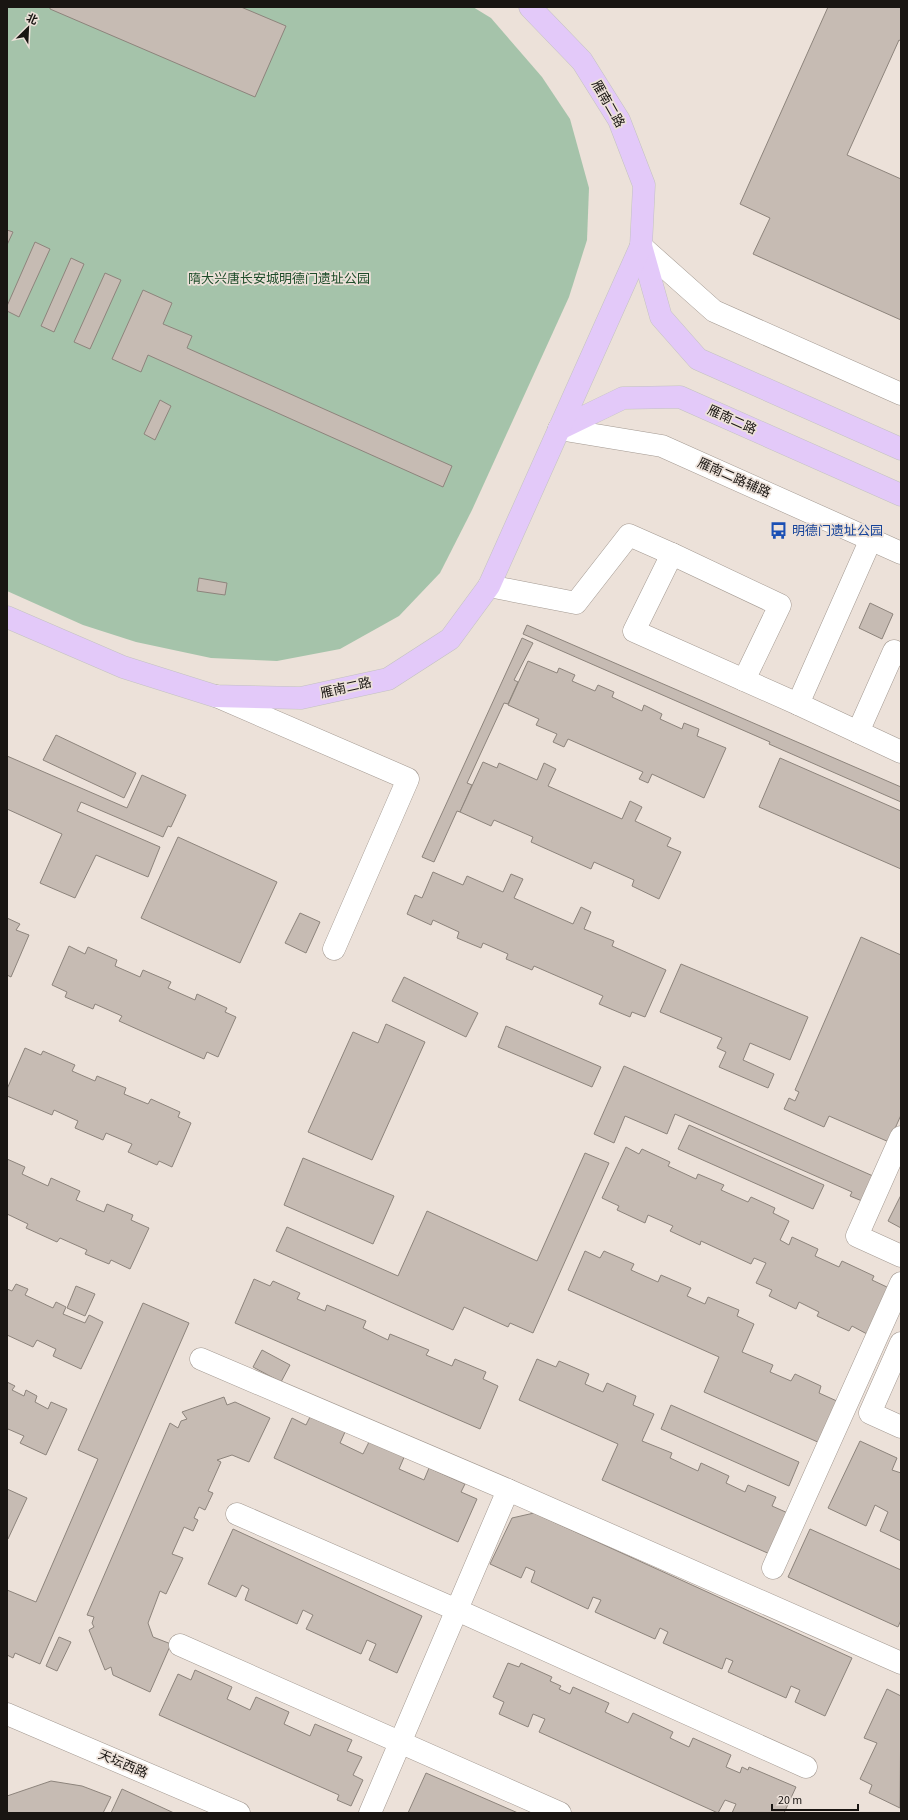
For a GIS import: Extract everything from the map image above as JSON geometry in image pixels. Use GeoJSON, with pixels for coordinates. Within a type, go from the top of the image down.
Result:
{"type":"FeatureCollection","features":[{"type":"Feature","properties":{"kind":"main road","name":"雁南二路"},"geometry":{"type":"LineString","coordinates":[[530,7],[582,61],[620,120],[644,185],[642,246],[661,316],[698,359],[901,449]]}},
{"type":"Feature","properties":{"kind":"main road","name":"雁南二路"},"geometry":{"type":"LineString","coordinates":[[7,617],[123,667],[215,696],[302,698],[388,678],[450,639],[488,586],[642,246]]}},
{"type":"Feature","properties":{"kind":"main road","name":"雁南二路"},"geometry":{"type":"LineString","coordinates":[[559,429],[623,398],[680,397],[901,495]]}},
{"type":"Feature","properties":{"kind":"street"},"geometry":{"type":"LineString","coordinates":[[642,246],[714,311],[901,394]]}},
{"type":"Feature","properties":{"kind":"street","name":"雁南二路辅路"},"geometry":{"type":"LineString","coordinates":[[559,429],[662,446],[901,553]]}},
{"type":"Feature","properties":{"kind":"street"},"geometry":{"type":"LineString","coordinates":[[488,586],[576,603],[628,535],[780,605],[744,680]]}},
{"type":"Feature","properties":{"kind":"street"},"geometry":{"type":"LineString","coordinates":[[798,704],[871,539]]}},
{"type":"Feature","properties":{"kind":"street"},"geometry":{"type":"LineString","coordinates":[[672,554],[634,631],[798,704],[901,752]]}},
{"type":"Feature","properties":{"kind":"street"},"geometry":{"type":"LineString","coordinates":[[858,732],[894,651],[901,654]]}},
{"type":"Feature","properties":{"kind":"street"},"geometry":{"type":"LineString","coordinates":[[215,696],[408,779],[334,949]]}},
{"type":"Feature","properties":{"kind":"street"},"geometry":{"type":"LineString","coordinates":[[901,1137],[857,1236],[901,1256]]}},
{"type":"Feature","properties":{"kind":"street"},"geometry":{"type":"LineString","coordinates":[[773,1568],[901,1283]]}},
{"type":"Feature","properties":{"kind":"street"},"geometry":{"type":"LineString","coordinates":[[901,1343],[870,1413],[901,1427]]}},
{"type":"Feature","properties":{"kind":"street"},"geometry":{"type":"LineString","coordinates":[[201,1359],[508,1490],[901,1663]]}},
{"type":"Feature","properties":{"kind":"street"},"geometry":{"type":"LineString","coordinates":[[370,1813],[508,1490]]}},
{"type":"Feature","properties":{"kind":"street"},"geometry":{"type":"LineString","coordinates":[[237,1514],[457,1610],[806,1767]]}},
{"type":"Feature","properties":{"kind":"street"},"geometry":{"type":"LineString","coordinates":[[180,1645],[560,1813]]}},
{"type":"Feature","properties":{"kind":"street","name":"天坛西路"},"geometry":{"type":"LineString","coordinates":[[8,1717],[239,1813]]}},
{"type":"Feature","properties":{"kind":"green space","name":"隋大兴唐长安城明德门遗址公园"},"geometry":{"type":"Polygon","coordinates":[[[7,7],[473,7],[491,18],[542,77],[570,119],[589,188],[587,240],[569,297],[472,510],[440,573],[399,616],[340,649],[277,661],[211,658],[136,642],[83,625],[7,591],[7,7]]]}},
{"type":"Feature","properties":{"kind":"building"},"geometry":{"type":"Polygon","coordinates":[[[50,7],[241,7],[286,26],[255,97],[50,9],[50,7]]]}},
{"type":"Feature","properties":{"kind":"building"},"geometry":{"type":"Polygon","coordinates":[[[828,7],[901,7],[901,41],[899,40],[847,155],[901,179],[901,320],[753,254],[770,218],[740,204],[828,7]]]}},
{"type":"Feature","properties":{"kind":"building"},"geometry":{"type":"Polygon","coordinates":[[[7,230],[13,232],[7,245],[7,230]]]}},
{"type":"Feature","properties":{"kind":"building"},"geometry":{"type":"Polygon","coordinates":[[[35,242],[50,249],[19,317],[7,311],[7,306],[35,242]]]}},
{"type":"Feature","properties":{"kind":"building"},"geometry":{"type":"Polygon","coordinates":[[[71,258],[84,264],[54,332],[41,326],[71,258]]]}},
{"type":"Feature","properties":{"kind":"building"},"geometry":{"type":"Polygon","coordinates":[[[105,273],[121,280],[90,349],[74,342],[105,273]]]}},
{"type":"Feature","properties":{"kind":"building"},"geometry":{"type":"Polygon","coordinates":[[[143,290],[172,303],[163,324],[192,336],[187,348],[452,466],[443,487],[148,355],[141,372],[112,359],[143,290]]]}},
{"type":"Feature","properties":{"kind":"building"},"geometry":{"type":"Polygon","coordinates":[[[160,400],[171,406],[155,440],[144,434],[160,400]]]}},
{"type":"Feature","properties":{"kind":"building"},"geometry":{"type":"Polygon","coordinates":[[[199,578],[227,583],[225,595],[197,591],[199,578]]]}},
{"type":"Feature","properties":{"kind":"building"},"geometry":{"type":"Polygon","coordinates":[[[870,603],[893,614],[882,639],[859,628],[870,603]]]}},
{"type":"Feature","properties":{"kind":"building"},"geometry":{"type":"Polygon","coordinates":[[[527,625],[901,787],[901,802],[769,744],[770,742],[523,634],[527,625]]]}},
{"type":"Feature","properties":{"kind":"building"},"geometry":{"type":"Polygon","coordinates":[[[522,638],[533,643],[514,680],[518,682],[508,704],[504,703],[467,783],[472,785],[460,812],[457,811],[434,862],[422,857],[522,638]]]}},
{"type":"Feature","properties":{"kind":"building"},"geometry":{"type":"Polygon","coordinates":[[[528,661],[557,673],[559,668],[575,675],[572,681],[595,691],[598,685],[614,692],[612,697],[642,711],[644,705],[662,714],[660,719],[682,729],[684,723],[699,729],[697,736],[726,748],[704,798],[652,774],[648,783],[639,779],[643,772],[568,739],[564,747],[553,742],[557,734],[536,725],[539,719],[508,705],[528,661]]]}},
{"type":"Feature","properties":{"kind":"building"},"geometry":{"type":"Polygon","coordinates":[[[56,735],[136,773],[124,798],[43,760],[56,735]]]}},
{"type":"Feature","properties":{"kind":"building"},"geometry":{"type":"Polygon","coordinates":[[[7,756],[127,808],[142,775],[186,795],[171,827],[168,826],[163,837],[81,802],[77,811],[160,847],[148,877],[96,855],[75,898],[40,883],[62,834],[7,809],[7,756]]]}},
{"type":"Feature","properties":{"kind":"building"},"geometry":{"type":"Polygon","coordinates":[[[780,758],[901,811],[901,869],[759,807],[780,758]]]}},
{"type":"Feature","properties":{"kind":"building"},"geometry":{"type":"Polygon","coordinates":[[[483,762],[497,768],[499,763],[537,780],[544,763],[556,769],[548,786],[622,819],[630,801],[642,807],[635,821],[671,838],[667,846],[681,852],[659,899],[632,886],[634,880],[594,862],[591,869],[531,842],[533,837],[494,820],[491,826],[460,812],[483,762]]]}},
{"type":"Feature","properties":{"kind":"building"},"geometry":{"type":"Polygon","coordinates":[[[178,837],[277,882],[240,963],[141,918],[178,837]]]}},
{"type":"Feature","properties":{"kind":"building"},"geometry":{"type":"Polygon","coordinates":[[[433,872],[463,885],[467,876],[503,892],[511,874],[523,879],[514,898],[573,924],[581,907],[591,912],[584,929],[614,941],[612,946],[666,970],[645,1017],[632,1012],[630,1017],[599,1004],[603,996],[534,966],[532,970],[506,959],[508,954],[483,943],[481,948],[457,938],[459,932],[433,920],[431,925],[407,914],[415,895],[422,898],[433,872]]]}},
{"type":"Feature","properties":{"kind":"building"},"geometry":{"type":"Polygon","coordinates":[[[300,913],[320,922],[306,953],[285,943],[300,913]]]}},
{"type":"Feature","properties":{"kind":"building"},"geometry":{"type":"Polygon","coordinates":[[[7,918],[20,924],[16,930],[29,935],[11,977],[7,975],[7,918]]]}},
{"type":"Feature","properties":{"kind":"building"},"geometry":{"type":"Polygon","coordinates":[[[861,937],[901,955],[901,1115],[889,1142],[829,1116],[824,1127],[784,1109],[789,1098],[795,1101],[799,1092],[795,1090],[861,937]]]}},
{"type":"Feature","properties":{"kind":"building"},"geometry":{"type":"Polygon","coordinates":[[[69,946],[85,954],[88,947],[117,960],[115,966],[140,977],[143,970],[171,982],[168,988],[195,1000],[197,994],[227,1008],[225,1012],[236,1017],[218,1057],[207,1052],[204,1059],[119,1021],[122,1016],[95,1004],[93,1009],[65,997],[67,992],[52,985],[69,946]]]}},
{"type":"Feature","properties":{"kind":"building"},"geometry":{"type":"Polygon","coordinates":[[[681,964],[808,1017],[790,1060],[750,1043],[743,1060],[774,1074],[768,1088],[719,1067],[726,1052],[717,1048],[722,1038],[660,1012],[681,964]]]}},
{"type":"Feature","properties":{"kind":"building"},"geometry":{"type":"Polygon","coordinates":[[[404,977],[478,1013],[466,1037],[392,1001],[404,977]]]}},
{"type":"Feature","properties":{"kind":"building"},"geometry":{"type":"Polygon","coordinates":[[[386,1024],[425,1042],[372,1160],[308,1132],[353,1032],[378,1043],[386,1024]]]}},
{"type":"Feature","properties":{"kind":"building"},"geometry":{"type":"Polygon","coordinates":[[[506,1026],[601,1067],[592,1087],[498,1047],[506,1026]]]}},
{"type":"Feature","properties":{"kind":"building"},"geometry":{"type":"Polygon","coordinates":[[[25,1048],[41,1055],[43,1051],[75,1065],[72,1071],[95,1081],[97,1076],[126,1088],[124,1094],[148,1104],[151,1099],[180,1112],[178,1117],[191,1123],[172,1167],[159,1161],[157,1165],[128,1152],[132,1144],[106,1133],[103,1140],[75,1128],[78,1121],[54,1110],[52,1115],[7,1096],[7,1089],[25,1048]]]}},
{"type":"Feature","properties":{"kind":"building"},"geometry":{"type":"Polygon","coordinates":[[[624,1066],[873,1176],[862,1201],[850,1196],[852,1192],[675,1114],[667,1134],[625,1116],[614,1143],[594,1134],[624,1066]]]}},
{"type":"Feature","properties":{"kind":"building"},"geometry":{"type":"Polygon","coordinates":[[[689,1125],[824,1185],[813,1209],[678,1149],[689,1125]]]}},
{"type":"Feature","properties":{"kind":"building"},"geometry":{"type":"Polygon","coordinates":[[[626,1147],[639,1154],[642,1149],[670,1162],[668,1166],[696,1179],[698,1174],[724,1185],[721,1190],[748,1202],[751,1197],[775,1208],[773,1213],[789,1221],[780,1240],[789,1245],[792,1237],[818,1249],[815,1256],[839,1267],[842,1261],[874,1276],[872,1280],[889,1288],[867,1334],[852,1326],[849,1331],[817,1316],[819,1312],[799,1302],[796,1309],[769,1296],[772,1290],[756,1283],[766,1263],[754,1258],[751,1264],[701,1241],[700,1245],[670,1231],[673,1226],[648,1215],[645,1223],[617,1210],[619,1206],[602,1198],[626,1147]]]}},
{"type":"Feature","properties":{"kind":"building"},"geometry":{"type":"Polygon","coordinates":[[[585,1153],[609,1163],[533,1333],[510,1323],[508,1327],[464,1307],[453,1330],[276,1251],[287,1227],[398,1276],[427,1211],[537,1261],[585,1153]]]}},
{"type":"Feature","properties":{"kind":"building"},"geometry":{"type":"Polygon","coordinates":[[[303,1158],[394,1196],[373,1244],[284,1205],[303,1158]]]}},
{"type":"Feature","properties":{"kind":"building"},"geometry":{"type":"Polygon","coordinates":[[[7,1159],[25,1167],[22,1174],[48,1186],[51,1178],[80,1191],[76,1200],[104,1212],[107,1204],[133,1215],[131,1220],[149,1228],[130,1269],[111,1260],[109,1264],[85,1254],[87,1250],[60,1238],[57,1242],[26,1228],[28,1224],[7,1214],[7,1159]]]}},
{"type":"Feature","properties":{"kind":"building"},"geometry":{"type":"Polygon","coordinates":[[[901,1195],[901,1228],[888,1221],[901,1195]]]}},
{"type":"Feature","properties":{"kind":"building"},"geometry":{"type":"Polygon","coordinates":[[[585,1251],[600,1258],[604,1251],[634,1264],[631,1270],[658,1282],[661,1275],[691,1288],[687,1296],[705,1304],[708,1297],[739,1310],[737,1316],[754,1324],[742,1352],[773,1365],[770,1372],[791,1381],[795,1374],[821,1386],[819,1393],[839,1402],[820,1443],[704,1392],[719,1357],[568,1290],[585,1251]]]}},
{"type":"Feature","properties":{"kind":"building"},"geometry":{"type":"Polygon","coordinates":[[[254,1279],[270,1286],[273,1281],[300,1293],[297,1299],[325,1311],[327,1305],[366,1321],[363,1328],[388,1340],[390,1334],[429,1350],[426,1355],[452,1366],[455,1359],[486,1372],[483,1379],[498,1386],[480,1429],[235,1323],[254,1279]]]}},
{"type":"Feature","properties":{"kind":"building"},"geometry":{"type":"Polygon","coordinates":[[[16,1284],[28,1289],[25,1295],[53,1308],[56,1302],[66,1307],[63,1314],[85,1323],[89,1315],[103,1322],[81,1369],[53,1356],[56,1349],[37,1340],[33,1347],[7,1335],[7,1289],[12,1291],[16,1284]]]}},
{"type":"Feature","properties":{"kind":"building"},"geometry":{"type":"Polygon","coordinates":[[[76,1286],[95,1294],[85,1316],[67,1308],[76,1286]]]}},
{"type":"Feature","properties":{"kind":"building"},"geometry":{"type":"Polygon","coordinates":[[[143,1303],[189,1323],[40,1664],[15,1653],[13,1658],[7,1655],[7,1590],[36,1602],[98,1459],[78,1450],[143,1303]]]}},
{"type":"Feature","properties":{"kind":"building"},"geometry":{"type":"Polygon","coordinates":[[[262,1350],[290,1365],[281,1382],[253,1367],[262,1350]]]}},
{"type":"Feature","properties":{"kind":"building"},"geometry":{"type":"Polygon","coordinates":[[[537,1359],[556,1367],[559,1361],[589,1374],[585,1384],[603,1392],[607,1383],[636,1396],[633,1405],[654,1414],[642,1441],[672,1453],[670,1458],[698,1471],[701,1463],[729,1476],[726,1483],[745,1492],[748,1485],[776,1497],[772,1506],[790,1514],[772,1555],[602,1480],[618,1444],[519,1400],[537,1359]]]}},
{"type":"Feature","properties":{"kind":"building"},"geometry":{"type":"Polygon","coordinates":[[[7,1382],[15,1386],[12,1390],[24,1396],[26,1390],[37,1396],[35,1402],[48,1409],[51,1402],[67,1409],[46,1455],[20,1443],[24,1436],[8,1429],[7,1431],[7,1382]]]}},
{"type":"Feature","properties":{"kind":"building"},"geometry":{"type":"Polygon","coordinates":[[[224,1397],[227,1405],[235,1402],[270,1418],[249,1462],[232,1455],[217,1460],[221,1462],[208,1491],[213,1493],[205,1510],[199,1507],[194,1518],[198,1520],[193,1531],[184,1527],[172,1554],[183,1558],[166,1594],[160,1591],[148,1623],[153,1637],[171,1644],[150,1692],[113,1675],[111,1667],[105,1670],[89,1630],[94,1627],[92,1623],[94,1617],[87,1615],[170,1423],[178,1428],[181,1421],[187,1419],[182,1412],[224,1397]]]}},
{"type":"Feature","properties":{"kind":"building"},"geometry":{"type":"Polygon","coordinates":[[[671,1405],[799,1462],[789,1486],[661,1429],[671,1405]]]}},
{"type":"Feature","properties":{"kind":"building"},"geometry":{"type":"Polygon","coordinates":[[[310,1417],[345,1432],[340,1443],[363,1454],[370,1440],[405,1455],[399,1469],[424,1480],[429,1468],[465,1484],[461,1492],[477,1499],[458,1542],[274,1458],[292,1418],[306,1425],[310,1417]]]}},
{"type":"Feature","properties":{"kind":"building"},"geometry":{"type":"Polygon","coordinates":[[[860,1441],[897,1458],[892,1470],[901,1473],[901,1541],[880,1531],[888,1512],[875,1505],[866,1526],[828,1508],[860,1441]]]}},
{"type":"Feature","properties":{"kind":"building"},"geometry":{"type":"Polygon","coordinates":[[[7,1489],[27,1498],[8,1539],[7,1538],[7,1489]]]}},
{"type":"Feature","properties":{"kind":"building"},"geometry":{"type":"Polygon","coordinates":[[[534,1513],[852,1658],[825,1716],[795,1702],[800,1690],[791,1686],[786,1698],[728,1672],[733,1661],[726,1658],[722,1669],[663,1643],[668,1632],[660,1628],[655,1639],[595,1612],[601,1600],[593,1597],[588,1609],[531,1582],[535,1571],[526,1567],[521,1578],[490,1564],[512,1518],[534,1513]]]}},
{"type":"Feature","properties":{"kind":"building"},"geometry":{"type":"Polygon","coordinates":[[[233,1529],[422,1616],[397,1673],[369,1660],[376,1644],[367,1640],[361,1654],[306,1629],[313,1615],[303,1610],[297,1624],[245,1600],[249,1589],[242,1585],[236,1597],[208,1584],[233,1529]]]}},
{"type":"Feature","properties":{"kind":"building"},"geometry":{"type":"Polygon","coordinates":[[[810,1529],[901,1570],[901,1620],[898,1627],[788,1577],[810,1529]]]}},
{"type":"Feature","properties":{"kind":"building"},"geometry":{"type":"Polygon","coordinates":[[[59,1637],[71,1642],[57,1671],[46,1666],[59,1637]]]}},
{"type":"Feature","properties":{"kind":"building"},"geometry":{"type":"Polygon","coordinates":[[[508,1663],[519,1667],[521,1663],[552,1677],[550,1681],[561,1686],[559,1689],[570,1694],[573,1687],[609,1703],[605,1712],[628,1723],[633,1713],[673,1732],[670,1738],[689,1747],[693,1738],[731,1755],[726,1767],[740,1773],[742,1767],[748,1770],[749,1767],[796,1787],[784,1813],[732,1813],[736,1804],[725,1800],[718,1813],[539,1732],[545,1719],[533,1714],[528,1727],[499,1714],[504,1702],[493,1697],[508,1663]]]}},
{"type":"Feature","properties":{"kind":"building"},"geometry":{"type":"Polygon","coordinates":[[[195,1670],[232,1687],[227,1699],[250,1710],[256,1697],[289,1712],[284,1724],[310,1736],[315,1724],[352,1740],[347,1751],[362,1757],[353,1775],[363,1780],[351,1806],[337,1800],[339,1795],[159,1715],[178,1674],[191,1680],[195,1670]]]}},
{"type":"Feature","properties":{"kind":"building"},"geometry":{"type":"Polygon","coordinates":[[[887,1689],[901,1696],[900,1808],[869,1793],[872,1785],[860,1779],[877,1743],[864,1738],[887,1689]]]}},
{"type":"Feature","properties":{"kind":"building"},"geometry":{"type":"Polygon","coordinates":[[[426,1773],[518,1813],[408,1813],[426,1773]]]}},
{"type":"Feature","properties":{"kind":"building"},"geometry":{"type":"Polygon","coordinates":[[[51,1781],[82,1786],[111,1797],[103,1813],[7,1813],[7,1796],[51,1781]]]}},
{"type":"Feature","properties":{"kind":"building"},"geometry":{"type":"Polygon","coordinates":[[[122,1789],[174,1813],[111,1813],[122,1789]]]}},
{"type":"Feature","properties":{"kind":"place","name":"明德门遗址公园"},"geometry":{"type":"Point","coordinates":[779,531]}}]}
